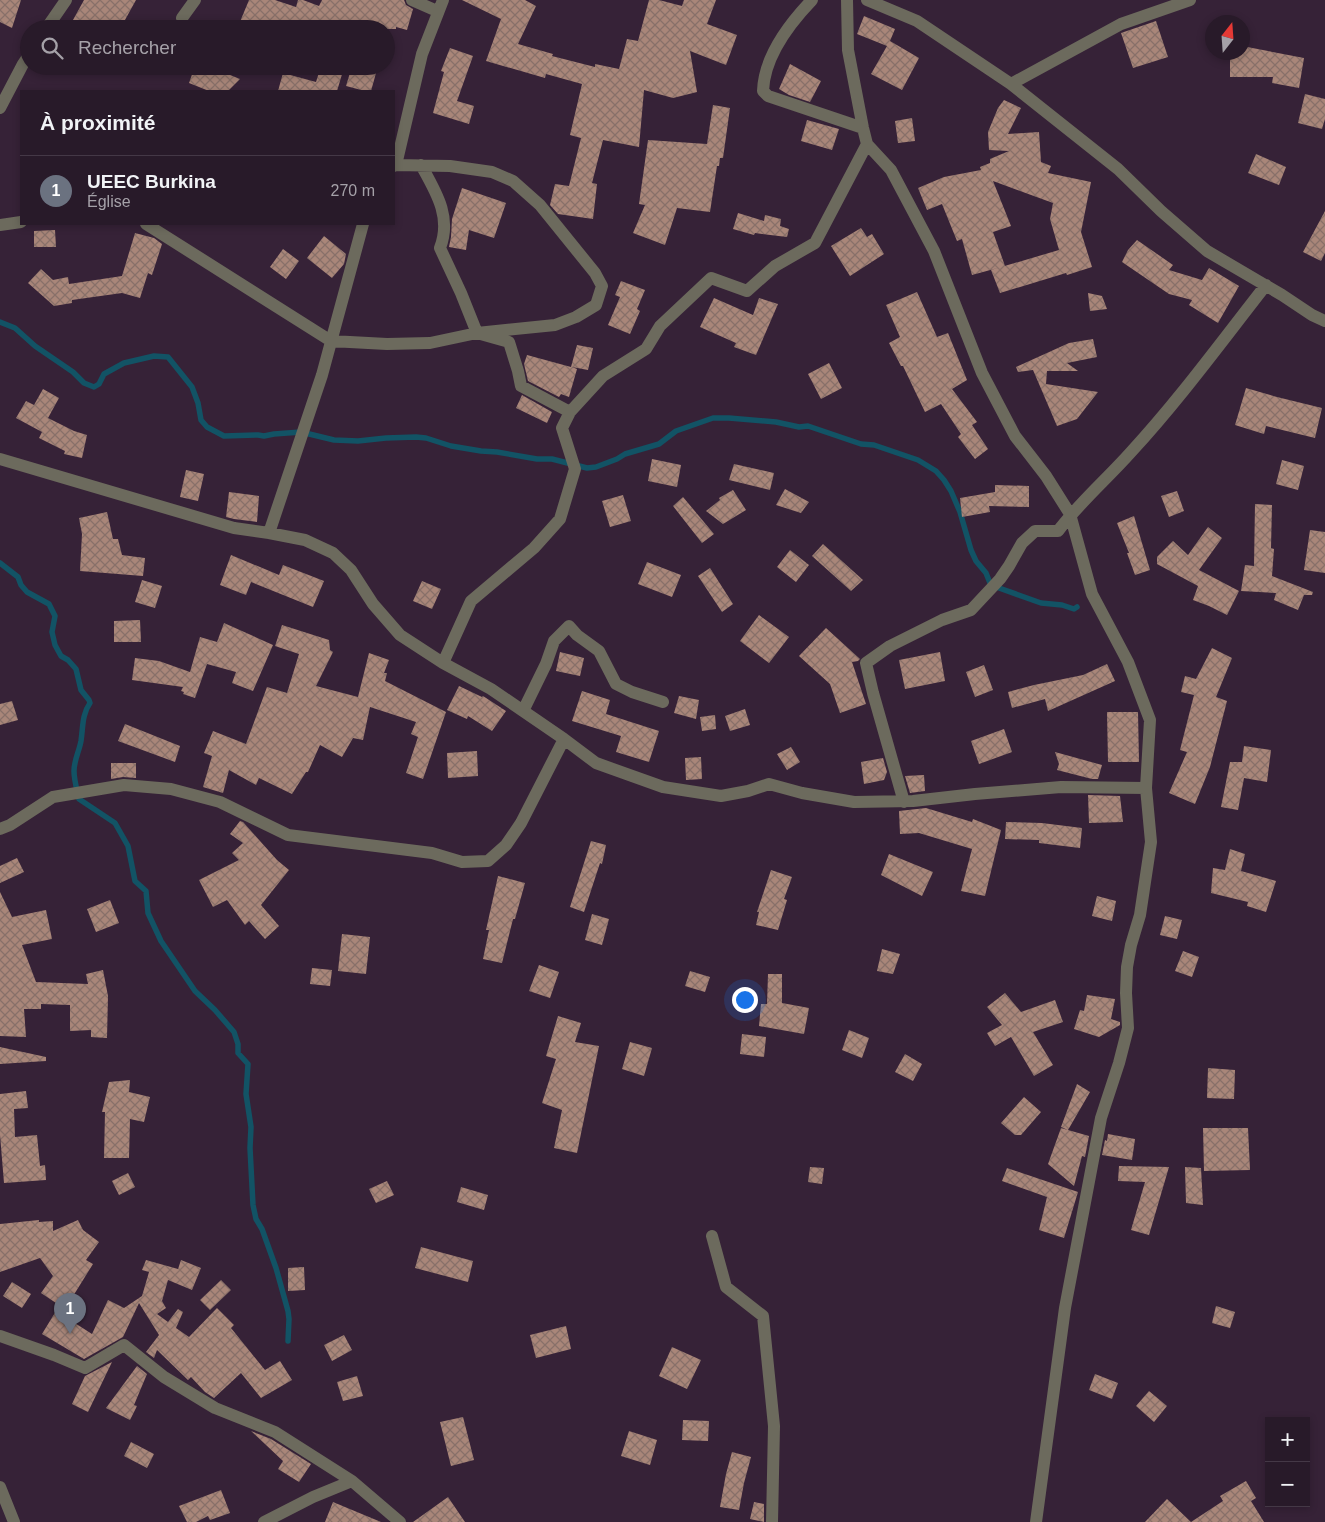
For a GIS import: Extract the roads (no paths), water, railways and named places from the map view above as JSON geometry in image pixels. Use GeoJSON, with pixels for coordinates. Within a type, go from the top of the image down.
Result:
{"type":"FeatureCollection","features":[{"type":"Feature","properties":{"kind":"street"},"geometry":{"type":"LineString","coordinates":[[52,20],[66,0]]}},
{"type":"Feature","properties":{"kind":"street"},"geometry":{"type":"LineString","coordinates":[[182,18],[195,0]]}},
{"type":"Feature","properties":{"kind":"street"},"geometry":{"type":"LineString","coordinates":[[148,225],[331,341],[387,344],[430,343],[476,333],[555,325],[576,317],[596,305],[602,286],[595,273],[540,205],[513,181],[492,172],[450,166],[395,165],[422,54],[440,6],[412,0]]}},
{"type":"Feature","properties":{"kind":"street"},"geometry":{"type":"LineString","coordinates":[[812,0],[801,11],[782,37],[772,55],[764,80],[763,91],[768,96],[863,128]]}},
{"type":"Feature","properties":{"kind":"street"},"geometry":{"type":"LineString","coordinates":[[847,0],[848,50],[863,128],[868,144],[891,170],[934,251],[982,373],[1015,436],[1046,476],[1070,514],[1092,594],[1128,662],[1150,720],[1146,788],[1151,842],[1140,916],[1127,966],[1128,1028],[1101,1118],[1067,1298],[1036,1522]]}},
{"type":"Feature","properties":{"kind":"street"},"geometry":{"type":"LineString","coordinates":[[867,0],[917,21],[1011,84],[1118,169],[1161,211],[1207,250],[1266,285],[1312,316],[1325,322]]}},
{"type":"Feature","properties":{"kind":"street"},"geometry":{"type":"LineString","coordinates":[[1011,84],[1121,24],[1190,0]]}},
{"type":"Feature","properties":{"kind":"street"},"geometry":{"type":"LineString","coordinates":[[0,108],[20,68]]}},
{"type":"Feature","properties":{"kind":"street"},"geometry":{"type":"LineString","coordinates":[[443,664],[471,601],[534,548],[560,519],[575,469],[562,428],[570,412],[603,376],[646,349],[660,326],[711,278],[747,292],[775,266],[815,243],[868,144]]}},
{"type":"Feature","properties":{"kind":"street"},"geometry":{"type":"LineString","coordinates":[[421,165],[438,196],[445,223],[444,237],[440,248],[461,292],[476,333]]}},
{"type":"Feature","properties":{"kind":"street"},"geometry":{"type":"LineString","coordinates":[[0,225],[20,222]]}},
{"type":"Feature","properties":{"kind":"street"},"geometry":{"type":"LineString","coordinates":[[269,533],[322,375],[362,225]]}},
{"type":"Feature","properties":{"kind":"street"},"geometry":{"type":"LineString","coordinates":[[904,802],[872,693],[866,664],[890,646],[934,624],[971,610],[1000,579],[1022,543],[1036,532],[1058,530],[1070,514],[1131,453],[1266,285]]}},
{"type":"Feature","properties":{"kind":"street"},"geometry":{"type":"LineString","coordinates":[[476,333],[509,342],[521,386],[570,412]]}},
{"type":"Feature","properties":{"kind":"street"},"geometry":{"type":"LineString","coordinates":[[0,459],[234,528],[305,540],[333,553],[350,570],[373,604],[400,635],[443,664],[491,689],[596,763],[663,787],[721,796],[748,791],[769,784],[802,793],[854,802],[904,802],[1061,787],[1146,788]]}},
{"type":"Feature","properties":{"kind":"street"},"geometry":{"type":"LineString","coordinates":[[523,711],[546,664],[554,641],[569,626],[577,635],[599,651],[616,684],[632,692],[663,702]]}},
{"type":"Feature","properties":{"kind":"street"},"geometry":{"type":"LineString","coordinates":[[0,829],[10,825],[54,797],[124,785],[171,789],[220,802],[288,835],[432,853],[462,862],[488,861],[506,845],[521,823],[564,739]]}},
{"type":"Feature","properties":{"kind":"street"},"geometry":{"type":"LineString","coordinates":[[712,1236],[726,1287],[763,1316],[774,1426],[772,1522]]}},
{"type":"Feature","properties":{"kind":"street"},"geometry":{"type":"LineString","coordinates":[[0,1336],[54,1354],[85,1368],[124,1345],[164,1377],[214,1408],[275,1432],[352,1482],[400,1522]]}},
{"type":"Feature","properties":{"kind":"street"},"geometry":{"type":"LineString","coordinates":[[264,1522],[313,1497],[352,1482]]}},
{"type":"Feature","properties":{"kind":"street"},"geometry":{"type":"LineString","coordinates":[[0,1486],[14,1522]]}},
{"type":"Feature","properties":{"kind":"waterway"},"geometry":{"type":"LineString","coordinates":[[0,322],[15,328],[35,346],[73,372],[84,383],[94,387],[99,384],[104,374],[124,363],[154,356],[168,357],[192,387],[198,403],[201,420],[207,427],[224,436],[264,436],[301,432],[334,440],[358,441],[416,437],[426,438],[451,446],[537,459],[552,459],[587,468],[596,467],[625,454],[659,444],[676,431],[713,418],[776,422],[799,427],[808,426],[861,444],[874,445],[918,460],[936,471],[951,491],[960,512],[971,550],[976,561],[986,573],[990,583],[1041,603],[1062,605],[1074,609],[1077,607]]}},
{"type":"Feature","properties":{"kind":"waterway"},"geometry":{"type":"LineString","coordinates":[[0,563],[18,577],[21,585],[27,592],[49,604],[55,616],[52,632],[55,645],[61,656],[68,660],[76,669],[81,690],[89,700],[90,703],[84,716],[81,741],[74,767],[74,778],[79,799],[115,823],[128,846],[135,881],[146,891],[148,913],[161,941],[195,991],[234,1032],[238,1044],[238,1053],[248,1064],[246,1094],[251,1127],[250,1148],[253,1205],[256,1219],[262,1229],[276,1268],[288,1311],[288,1341]]}},
{"type":"Feature","properties":{"kind":"place","name":"UEEC Burkina"},"geometry":{"type":"Point","coordinates":[70,1334]}}]}
